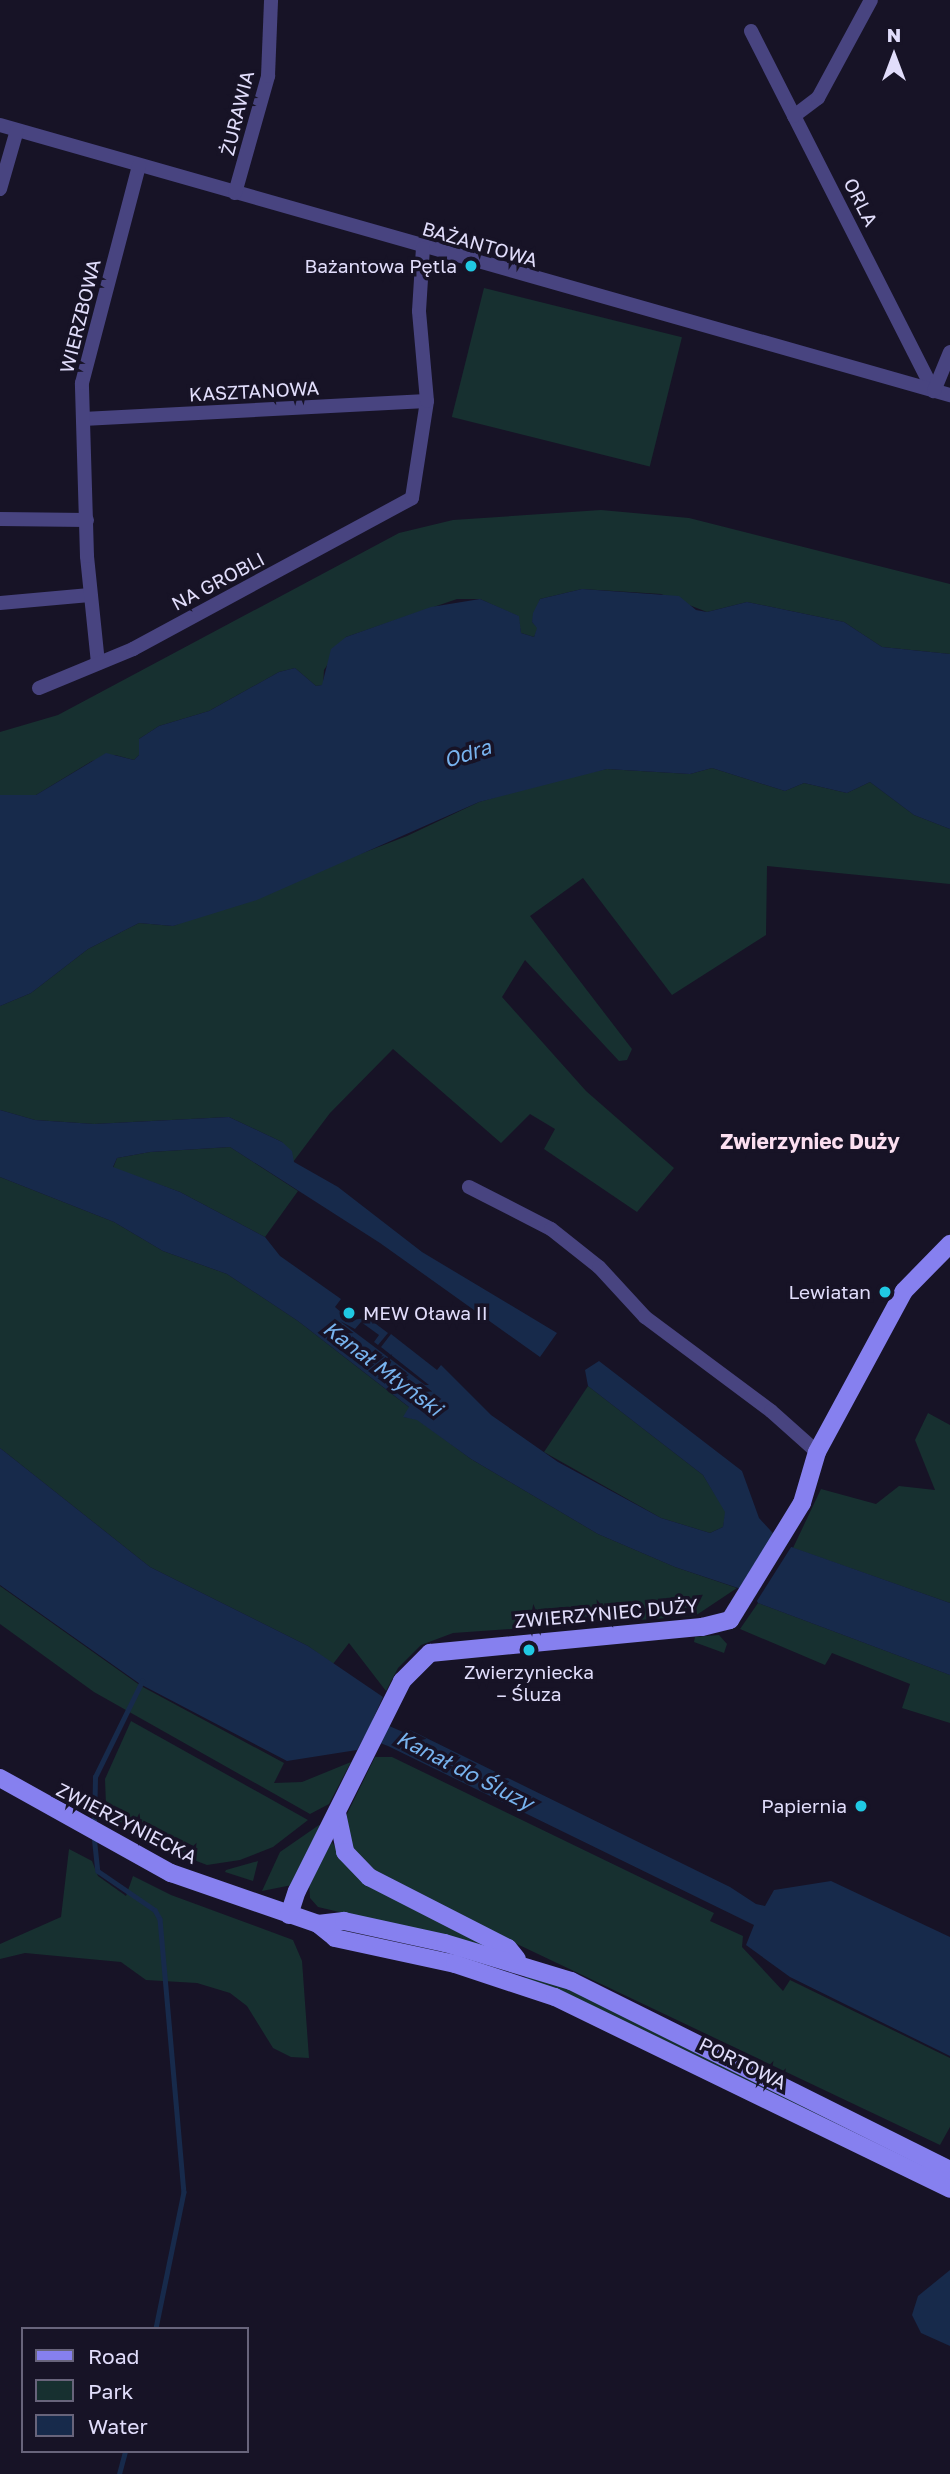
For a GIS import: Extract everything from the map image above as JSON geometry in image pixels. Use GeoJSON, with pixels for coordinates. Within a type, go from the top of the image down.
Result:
{"type":"FeatureCollection","features":[{"type":"Feature","properties":{"kind":"street","name":"ŻURAWIA"},"geometry":{"type":"LineString","coordinates":[[235,193],[268,76],[271,0]]}},
{"type":"Feature","properties":{"kind":"street"},"geometry":{"type":"LineString","coordinates":[[794,116],[818,99],[871,0]]}},
{"type":"Feature","properties":{"kind":"street","name":"ORLA"},"geometry":{"type":"LineString","coordinates":[[751,31],[934,391]]}},
{"type":"Feature","properties":{"kind":"street","name":"BAŻANTOWA"},"geometry":{"type":"LineString","coordinates":[[0,125],[423,248],[950,395]]}},
{"type":"Feature","properties":{"kind":"street"},"geometry":{"type":"LineString","coordinates":[[0,189],[17,130]]}},
{"type":"Feature","properties":{"kind":"street","name":"WIERZBOWA"},"geometry":{"type":"LineString","coordinates":[[98,663],[90,595],[82,383],[139,165]]}},
{"type":"Feature","properties":{"kind":"street"},"geometry":{"type":"LineString","coordinates":[[423,248],[419,311],[427,401]]}},
{"type":"Feature","properties":{"kind":"street"},"geometry":{"type":"LineString","coordinates":[[934,391],[950,352]]}},
{"type":"Feature","properties":{"kind":"street","name":"KASZTANOWA"},"geometry":{"type":"LineString","coordinates":[[83,419],[427,401]]}},
{"type":"Feature","properties":{"kind":"street","name":"NA GROBLI"},"geometry":{"type":"LineString","coordinates":[[39,688],[132,649],[412,498],[427,401]]}},
{"type":"Feature","properties":{"kind":"street"},"geometry":{"type":"LineString","coordinates":[[0,519],[87,520]]}},
{"type":"Feature","properties":{"kind":"street"},"geometry":{"type":"LineString","coordinates":[[0,603],[90,595]]}},
{"type":"Feature","properties":{"kind":"street"},"geometry":{"type":"LineString","coordinates":[[469,1187],[551,1229],[600,1267],[645,1317],[771,1411],[817,1452]]}},
{"type":"Feature","properties":{"kind":"street","name":"ZWIERZYNIEC DUŻY"},"geometry":{"type":"LineString","coordinates":[[289,1915],[402,1681],[430,1653],[702,1628],[730,1620],[785,1537],[802,1503],[817,1452],[904,1291],[950,1244]]}},
{"type":"Feature","properties":{"kind":"street","name":"ZWIERZYNIECKA"},"geometry":{"type":"LineString","coordinates":[[0,1778],[58,1813],[171,1873],[318,1924]]}},
{"type":"Feature","properties":{"kind":"street"},"geometry":{"type":"LineString","coordinates":[[337,1813],[345,1852],[369,1877],[508,1948],[520,1962],[514,1982]]}},
{"type":"Feature","properties":{"kind":"street","name":"PORTOWA"},"geometry":{"type":"LineString","coordinates":[[318,1924],[344,1921],[520,1962],[571,1981],[950,2170]]}},
{"type":"Feature","properties":{"kind":"street","name":"PORTOWA"},"geometry":{"type":"LineString","coordinates":[[318,1924],[335,1938],[514,1982],[661,2046],[950,2189]]}},
{"type":"Feature","properties":{"kind":"green space"},"geometry":{"type":"Polygon","coordinates":[[[484,288],[682,337],[650,466],[452,417],[484,288]]]}},
{"type":"Feature","properties":{"kind":"green space"},"geometry":{"type":"Polygon","coordinates":[[[601,510],[689,518],[950,584],[950,654],[882,647],[844,622],[747,602],[707,612],[661,594],[582,589],[540,599],[532,622],[538,628],[534,637],[521,633],[518,616],[480,599],[457,599],[346,637],[324,670],[323,685],[316,686],[295,668],[279,672],[209,711],[159,726],[139,739],[139,755],[134,760],[115,755],[92,761],[36,795],[0,795],[0,732],[58,715],[399,533],[453,520],[601,510]]]}},
{"type":"Feature","properties":{"kind":"green space"},"geometry":{"type":"Polygon","coordinates":[[[712,768],[785,791],[804,783],[847,793],[870,782],[914,815],[950,829],[950,884],[767,866],[766,935],[672,995],[583,878],[530,916],[632,1049],[627,1060],[619,1061],[525,960],[502,997],[586,1091],[674,1168],[637,1212],[544,1149],[555,1129],[530,1114],[501,1143],[393,1049],[330,1113],[293,1162],[282,1142],[229,1117],[94,1124],[35,1120],[0,1110],[0,1006],[31,993],[88,949],[139,923],[173,926],[407,836],[479,802],[554,780],[607,769],[690,774],[712,768]]]}},
{"type":"Feature","properties":{"kind":"green space"},"geometry":{"type":"Polygon","coordinates":[[[230,1147],[298,1191],[265,1237],[180,1192],[113,1168],[117,1158],[150,1152],[230,1147]]]}},
{"type":"Feature","properties":{"kind":"green space"},"geometry":{"type":"Polygon","coordinates":[[[0,1177],[114,1222],[163,1251],[227,1274],[298,1321],[410,1408],[404,1417],[417,1419],[471,1459],[598,1534],[675,1567],[737,1588],[695,1616],[453,1633],[421,1645],[398,1668],[386,1691],[349,1643],[333,1664],[308,1646],[150,1567],[0,1448],[0,1177]]]}},
{"type":"Feature","properties":{"kind":"green space"},"geometry":{"type":"Polygon","coordinates":[[[588,1386],[703,1475],[726,1512],[723,1527],[710,1533],[661,1518],[544,1452],[588,1386]]]}},
{"type":"Feature","properties":{"kind":"green space"},"geometry":{"type":"Polygon","coordinates":[[[928,1413],[950,1425],[950,1603],[793,1548],[821,1489],[876,1504],[899,1486],[935,1490],[915,1440],[928,1413]]]}},
{"type":"Feature","properties":{"kind":"green space"},"geometry":{"type":"Polygon","coordinates":[[[0,1586],[141,1686],[284,1763],[274,1783],[302,1782],[351,1762],[329,1804],[310,1814],[94,1692],[0,1624],[0,1586]]]}},
{"type":"Feature","properties":{"kind":"green space"},"geometry":{"type":"Polygon","coordinates":[[[758,1603],[950,1675],[950,1723],[902,1708],[910,1684],[832,1653],[825,1665],[740,1629],[758,1603]]]}},
{"type":"Feature","properties":{"kind":"green space"},"geometry":{"type":"Polygon","coordinates":[[[719,1635],[727,1644],[724,1653],[694,1642],[695,1637],[719,1635]]]}},
{"type":"Feature","properties":{"kind":"green space"},"geometry":{"type":"Polygon","coordinates":[[[131,1721],[308,1820],[273,1847],[240,1860],[207,1865],[139,1839],[109,1822],[106,1805],[105,1779],[131,1721]]]}},
{"type":"Feature","properties":{"kind":"green space"},"geometry":{"type":"Polygon","coordinates":[[[375,1757],[392,1757],[714,1913],[710,1921],[743,1936],[742,1947],[783,1991],[790,1980],[950,2058],[950,2127],[940,2145],[376,1877],[348,1844],[346,1816],[375,1757]]]}},
{"type":"Feature","properties":{"kind":"green space"},"geometry":{"type":"Polygon","coordinates":[[[319,1825],[323,1826],[292,1885],[262,1891],[280,1852],[319,1825]]]}},
{"type":"Feature","properties":{"kind":"green space"},"geometry":{"type":"Polygon","coordinates":[[[332,1842],[348,1866],[493,1948],[318,1907],[310,1898],[309,1881],[332,1842]]]}},
{"type":"Feature","properties":{"kind":"green space"},"geometry":{"type":"Polygon","coordinates":[[[69,1849],[92,1861],[98,1876],[126,1896],[133,1876],[171,1895],[293,1940],[302,1961],[309,2058],[291,2057],[273,2048],[247,2006],[230,1993],[197,1983],[146,1980],[121,1962],[25,1953],[0,1959],[0,1944],[61,1917],[69,1849]]]}},
{"type":"Feature","properties":{"kind":"green space"},"geometry":{"type":"Polygon","coordinates":[[[258,1861],[253,1881],[225,1872],[226,1870],[258,1861]]]}},
{"type":"Feature","properties":{"kind":"green space"},"geometry":{"type":"Polygon","coordinates":[[[524,1973],[551,1980],[899,2155],[526,1979],[524,1973]]]}},
{"type":"Feature","properties":{"kind":"water","name":"Odra"},"geometry":{"type":"Polygon","coordinates":[[[582,589],[679,596],[696,610],[707,612],[747,602],[844,622],[882,647],[950,654],[950,829],[914,815],[870,782],[847,793],[804,783],[785,791],[712,768],[690,774],[607,769],[479,802],[257,900],[173,926],[139,923],[88,949],[31,993],[0,1006],[0,795],[36,795],[106,753],[134,760],[139,755],[139,739],[159,726],[209,711],[279,672],[295,668],[316,686],[322,685],[331,649],[346,637],[431,607],[480,599],[519,616],[521,633],[534,637],[537,628],[532,622],[533,613],[540,599],[582,589]]]}},
{"type":"Feature","properties":{"kind":"water","name":"Kanał Młyński"},"geometry":{"type":"Polygon","coordinates":[[[0,1110],[35,1120],[94,1124],[229,1117],[282,1142],[292,1151],[294,1162],[338,1187],[422,1252],[557,1333],[540,1357],[380,1243],[230,1147],[150,1152],[117,1158],[113,1167],[180,1192],[265,1237],[280,1256],[341,1299],[335,1307],[350,1320],[368,1318],[388,1333],[378,1345],[374,1342],[379,1335],[361,1322],[355,1329],[340,1321],[425,1385],[429,1385],[381,1347],[391,1334],[437,1370],[441,1365],[491,1415],[558,1462],[661,1518],[710,1533],[723,1527],[725,1512],[703,1475],[588,1386],[585,1370],[599,1361],[742,1471],[759,1518],[783,1544],[950,1603],[950,1675],[758,1603],[753,1593],[675,1567],[598,1534],[471,1459],[417,1420],[403,1417],[409,1407],[298,1321],[227,1274],[163,1251],[114,1222],[0,1177],[0,1110]]]}},
{"type":"Feature","properties":{"kind":"water","name":"Kanał do Śluzy"},"geometry":{"type":"Polygon","coordinates":[[[0,1448],[150,1567],[308,1646],[383,1697],[373,1719],[403,1732],[410,1730],[730,1887],[756,1904],[765,1906],[774,1890],[831,1881],[950,1937],[950,2056],[790,1977],[746,1945],[754,1925],[388,1746],[364,1737],[357,1750],[287,1761],[140,1684],[0,1585],[0,1448]]]}},
{"type":"Feature","properties":{"kind":"water"},"geometry":{"type":"Polygon","coordinates":[[[950,2270],[950,2346],[921,2333],[912,2315],[918,2296],[950,2270]]]}},
{"type":"Feature","properties":{"kind":"pier"},"geometry":{"type":"Polygon","coordinates":[[[777,1532],[793,1544],[755,1604],[751,1595],[737,1591],[777,1532]]]}},
{"type":"Feature","properties":{"kind":"waterway"},"geometry":{"type":"LineString","coordinates":[[94,1826],[95,1777],[142,1681]]}},
{"type":"Feature","properties":{"kind":"waterway"},"geometry":{"type":"LineString","coordinates":[[94,1835],[98,1871],[155,1910],[160,1919],[184,2192],[156,2327]]}},
{"type":"Feature","properties":{"kind":"waterway"},"geometry":{"type":"LineString","coordinates":[[119,2474],[124,2453]]}},
{"type":"Feature","properties":{"kind":"place","name":"Bażantowa Pętla"},"geometry":{"type":"Point","coordinates":[471,266]}},
{"type":"Feature","properties":{"kind":"place","name":"Lewiatan"},"geometry":{"type":"Point","coordinates":[885,1292]}},
{"type":"Feature","properties":{"kind":"place","name":"MEW Oława II"},"geometry":{"type":"Point","coordinates":[349,1313]}},
{"type":"Feature","properties":{"kind":"place","name":"Zwierzyniecka – Śluza"},"geometry":{"type":"Point","coordinates":[529,1650]}},
{"type":"Feature","properties":{"kind":"place","name":"Papiernia"},"geometry":{"type":"Point","coordinates":[861,1806]}},
{"type":"Feature","properties":{"kind":"district","name":"Zwierzyniec Duży"},"geometry":{"type":"Point","coordinates":[810,1141]}}]}
